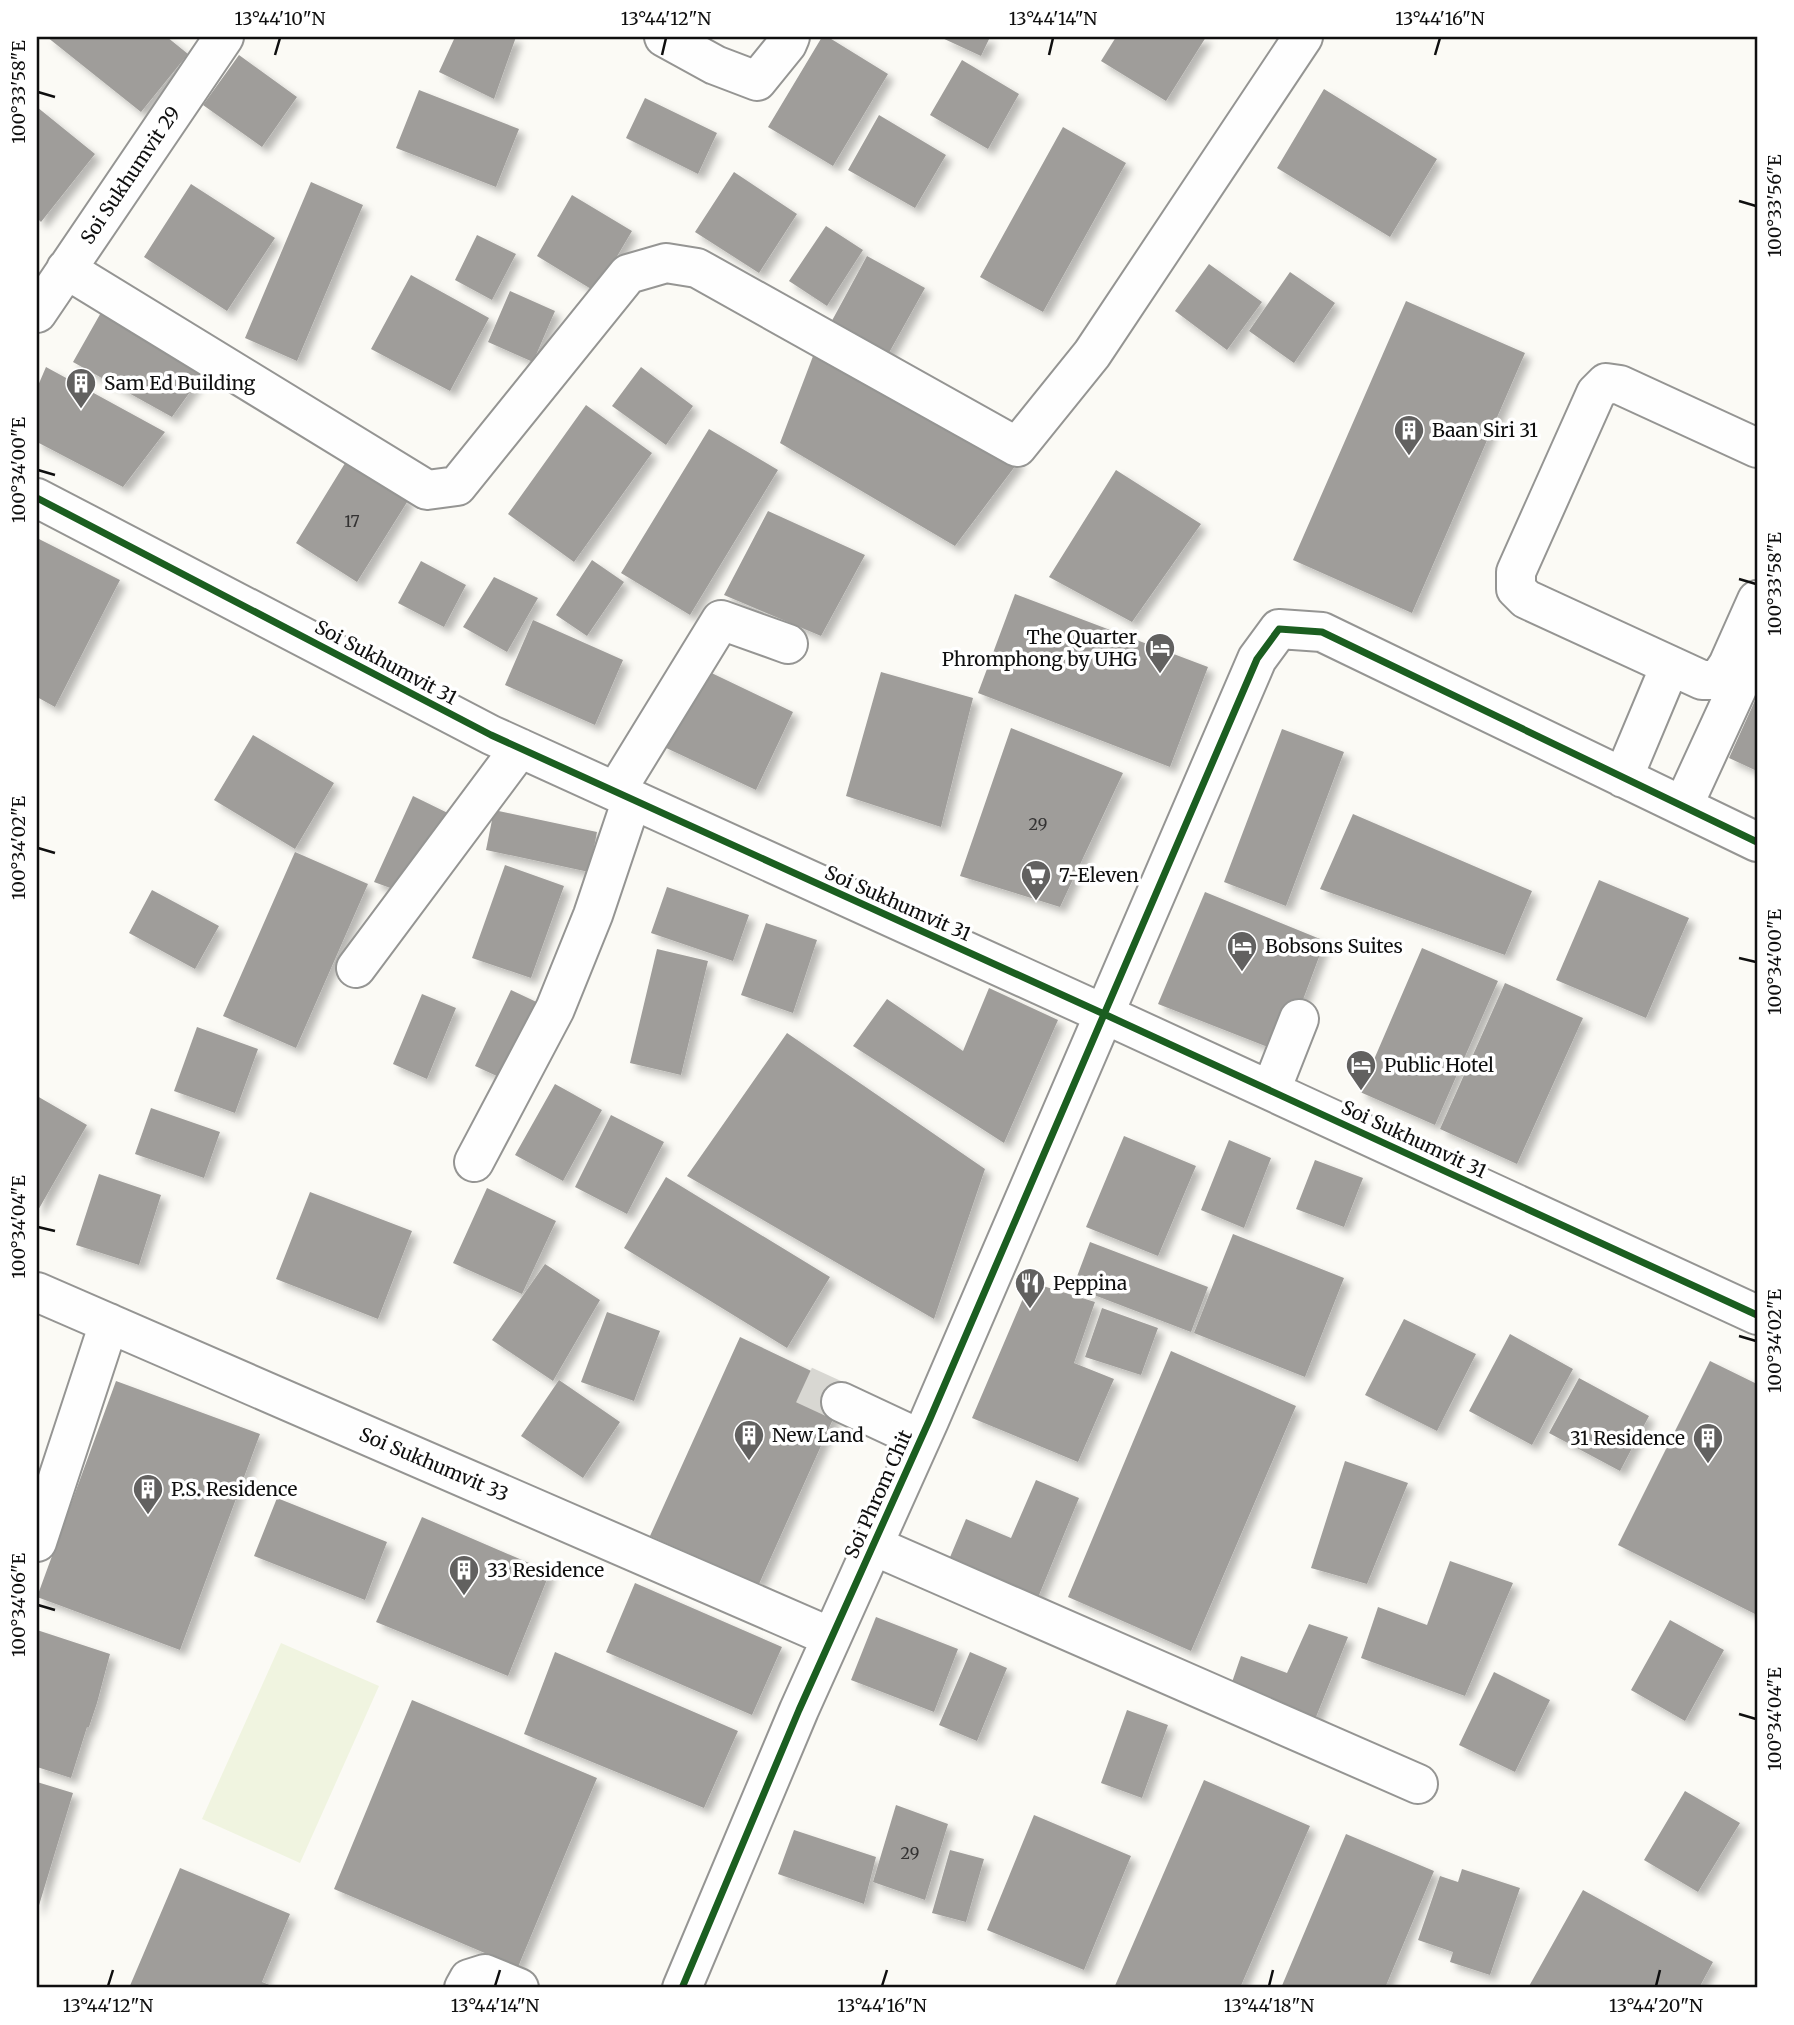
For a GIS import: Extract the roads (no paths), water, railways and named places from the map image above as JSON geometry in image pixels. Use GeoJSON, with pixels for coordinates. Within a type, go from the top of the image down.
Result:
{"type":"FeatureCollection","features":[{"type":"Feature","properties":{"kind":"street","name":"Soi Sukhumvit 29"},"geometry":{"type":"LineString","coordinates":[[37,313],[224,37]]}},
{"type":"Feature","properties":{"kind":"street"},"geometry":{"type":"LineString","coordinates":[[664,37],[715,65],[757,81],[790,37]]}},
{"type":"Feature","properties":{"kind":"street"},"geometry":{"type":"LineString","coordinates":[[66,269],[427,491],[457,486],[628,274],[666,263],[697,268],[1017,447],[1091,354],[1303,37]]}},
{"type":"Feature","properties":{"kind":"street"},"geometry":{"type":"LineString","coordinates":[[1757,448],[1620,385],[1606,383],[1596,393],[1516,572],[1516,589],[1526,599],[1702,680],[1718,680],[1728,665],[1757,600]]}},
{"type":"Feature","properties":{"kind":"street","name":"Soi Sukhumvit 31"},"geometry":{"type":"LineString","coordinates":[[37,498],[491,735],[1271,1090],[1757,1315]]}},
{"type":"Feature","properties":{"kind":"street"},"geometry":{"type":"LineString","coordinates":[[474,1162],[555,1009],[593,915],[624,795],[721,620],[788,644]]}},
{"type":"Feature","properties":{"kind":"street","name":"Soi Phrom Chit"},"geometry":{"type":"LineString","coordinates":[[682,1988],[830,1639],[920,1439],[1257,659],[1279,629],[1322,632],[1623,778]]}},
{"type":"Feature","properties":{"kind":"street"},"geometry":{"type":"LineString","coordinates":[[1683,806],[1757,645]]}},
{"type":"Feature","properties":{"kind":"street"},"geometry":{"type":"LineString","coordinates":[[1670,666],[1623,778],[1757,842]]}},
{"type":"Feature","properties":{"kind":"street"},"geometry":{"type":"LineString","coordinates":[[356,968],[520,748]]}},
{"type":"Feature","properties":{"kind":"street"},"geometry":{"type":"LineString","coordinates":[[1271,1090],[1299,1019]]}},
{"type":"Feature","properties":{"kind":"street","name":"Soi Sukhumvit 33"},"geometry":{"type":"LineString","coordinates":[[37,1292],[830,1639]]}},
{"type":"Feature","properties":{"kind":"street"},"geometry":{"type":"LineString","coordinates":[[37,1542],[109,1323]]}},
{"type":"Feature","properties":{"kind":"street"},"geometry":{"type":"LineString","coordinates":[[841,1402],[920,1439]]}},
{"type":"Feature","properties":{"kind":"street"},"geometry":{"type":"LineString","coordinates":[[872,1545],[1418,1784]]}},
{"type":"Feature","properties":{"kind":"street"},"geometry":{"type":"LineString","coordinates":[[464,1988],[469,1979],[485,1974],[519,1988]]}},
{"type":"Feature","properties":{"kind":"tunnel"},"geometry":{"type":"LineString","coordinates":[[804,1385],[841,1402]]}},
{"type":"Feature","properties":{"kind":"place","name":"Sam Ed Building"},"geometry":{"type":"Point","coordinates":[81,410]}},
{"type":"Feature","properties":{"kind":"place","name":"Baan Siri 31"},"geometry":{"type":"Point","coordinates":[1409,457]}},
{"type":"Feature","properties":{"kind":"place","name":"The Quarter Phromphong by UHG"},"geometry":{"type":"Point","coordinates":[1160,675]}},
{"type":"Feature","properties":{"kind":"place","name":"7-Eleven"},"geometry":{"type":"Point","coordinates":[1036,902]}},
{"type":"Feature","properties":{"kind":"place","name":"Bobsons Suites"},"geometry":{"type":"Point","coordinates":[1242,973]}},
{"type":"Feature","properties":{"kind":"place","name":"Public Hotel"},"geometry":{"type":"Point","coordinates":[1361,1092]}},
{"type":"Feature","properties":{"kind":"place","name":"Peppina"},"geometry":{"type":"Point","coordinates":[1030,1310]}},
{"type":"Feature","properties":{"kind":"place","name":"New Land"},"geometry":{"type":"Point","coordinates":[749,1462]}},
{"type":"Feature","properties":{"kind":"place","name":"31 Residence"},"geometry":{"type":"Point","coordinates":[1708,1465]}},
{"type":"Feature","properties":{"kind":"place","name":"P.S. Residence"},"geometry":{"type":"Point","coordinates":[148,1516]}},
{"type":"Feature","properties":{"kind":"place","name":"33 Residence"},"geometry":{"type":"Point","coordinates":[464,1597]}}]}
